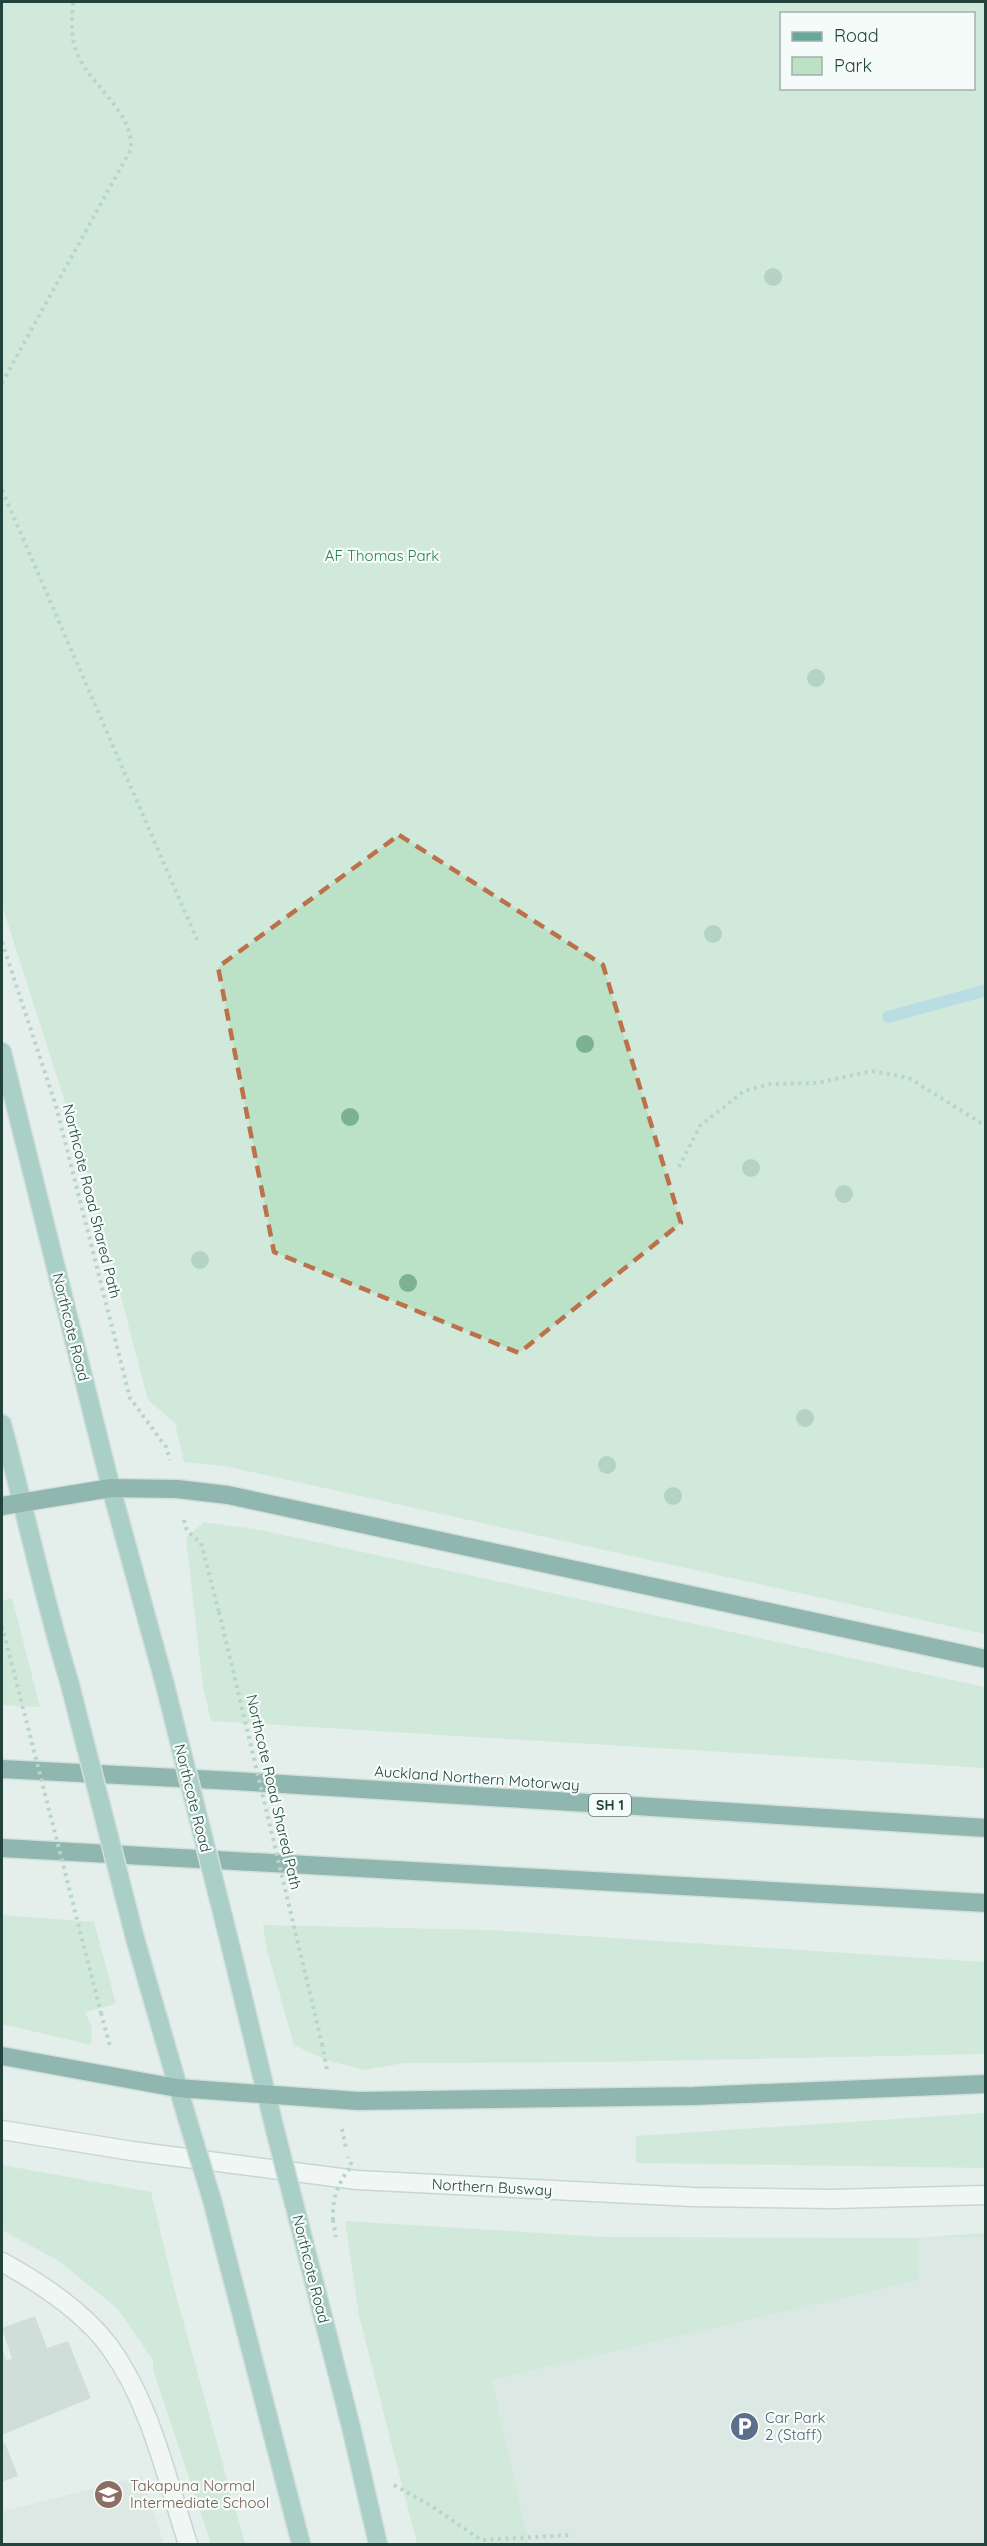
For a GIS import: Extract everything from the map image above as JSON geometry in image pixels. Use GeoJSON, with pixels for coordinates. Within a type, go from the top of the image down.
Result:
{"type":"FeatureCollection","features":[{"type":"Feature","properties":{"kind":"highway"},"geometry":{"type":"LineString","coordinates":[[2,1506],[111,1488],[177,1489],[228,1495],[986,1659]]}},
{"type":"Feature","properties":{"kind":"highway","name":"Auckland Northern Motorway"},"geometry":{"type":"LineString","coordinates":[[2,1769],[986,1828]]}},
{"type":"Feature","properties":{"kind":"highway"},"geometry":{"type":"LineString","coordinates":[[2,1848],[986,1903]]}},
{"type":"Feature","properties":{"kind":"highway"},"geometry":{"type":"LineString","coordinates":[[2,2056],[177,2088],[358,2101],[694,2096],[986,2084]]}},
{"type":"Feature","properties":{"kind":"main road","name":"Northcote Road"},"geometry":{"type":"LineString","coordinates":[[2,1052],[111,1488],[165,1685],[351,2427],[378,2544]]}},
{"type":"Feature","properties":{"kind":"main road"},"geometry":{"type":"LineString","coordinates":[[2,1424],[51,1622],[69,1680],[136,1942],[177,2088],[212,2200],[301,2544]]}},
{"type":"Feature","properties":{"kind":"lane","name":"Northern Busway"},"geometry":{"type":"LineString","coordinates":[[2,2130],[132,2151],[357,2180],[693,2197],[832,2199],[986,2195]]}},
{"type":"Feature","properties":{"kind":"lane"},"geometry":{"type":"LineString","coordinates":[[2,2262],[39,2284],[64,2303],[108,2344],[118,2359],[147,2415],[188,2544]]}},
{"type":"Feature","properties":{"kind":"path"},"geometry":{"type":"LineString","coordinates":[[2,383],[131,149],[131,139],[126,123],[77,55],[73,40],[73,2]]}},
{"type":"Feature","properties":{"kind":"path"},"geometry":{"type":"LineString","coordinates":[[2,490],[198,942]]}},
{"type":"Feature","properties":{"kind":"path","name":"Northcote Road Shared Path"},"geometry":{"type":"LineString","coordinates":[[2,942],[56,1106],[130,1398],[166,1447],[169,1459]]}},
{"type":"Feature","properties":{"kind":"path"},"geometry":{"type":"LineString","coordinates":[[679,1167],[700,1126],[744,1091],[771,1084],[817,1083],[872,1071],[909,1078],[986,1126]]}},
{"type":"Feature","properties":{"kind":"path","name":"Northcote Road Shared Path"},"geometry":{"type":"LineString","coordinates":[[185,1522],[187,1531],[201,1544],[219,1612],[328,2074]]}},
{"type":"Feature","properties":{"kind":"path"},"geometry":{"type":"LineString","coordinates":[[2,1626],[110,2047]]}},
{"type":"Feature","properties":{"kind":"path"},"geometry":{"type":"LineString","coordinates":[[333,2220],[333,2200],[340,2181],[352,2166],[348,2157]]}},
{"type":"Feature","properties":{"kind":"path"},"geometry":{"type":"LineString","coordinates":[[393,2484],[430,2505],[481,2540],[569,2535]]}},
{"type":"Feature","properties":{"kind":"highlighted area"},"geometry":{"type":"Polygon","coordinates":[[[399,835],[603,965],[681,1223],[519,1353],[274,1252],[218,967],[399,835]]]}},
{"type":"Feature","properties":{"kind":"shaded area","name":"Car Park 2 (Staff)"},"geometry":{"type":"Polygon","coordinates":[[[985,2237],[985,2544],[529,2544],[492,2380],[918,2280],[916,2238],[985,2237]]]}},
{"type":"Feature","properties":{"kind":"shaded area","name":"Takapuna Normal Intermediate School"},"geometry":{"type":"Polygon","coordinates":[[[142,2476],[164,2544],[2,2544],[2,2512],[142,2476]]]}},
{"type":"Feature","properties":{"kind":"green space","name":"AF Thomas Park"},"geometry":{"type":"Polygon","coordinates":[[[2,2],[985,2],[985,1634],[224,1466],[184,1462],[175,1423],[148,1400],[93,1190],[2,905],[2,2]]]}},
{"type":"Feature","properties":{"kind":"green space"},"geometry":{"type":"Polygon","coordinates":[[[204,1522],[261,1530],[985,1687],[985,1768],[211,1721],[203,1687],[186,1538],[204,1522]]]}},
{"type":"Feature","properties":{"kind":"green space"},"geometry":{"type":"Polygon","coordinates":[[[12,1598],[40,1707],[2,1705],[2,1601],[12,1598]]]}},
{"type":"Feature","properties":{"kind":"green space"},"geometry":{"type":"Polygon","coordinates":[[[2,1915],[94,1922],[116,2004],[85,2012],[92,2028],[91,2045],[2,2024],[2,1915]]]}},
{"type":"Feature","properties":{"kind":"green space"},"geometry":{"type":"Polygon","coordinates":[[[263,1925],[491,1930],[985,1962],[985,2054],[604,2062],[404,2063],[364,2070],[326,2060],[294,2045],[267,1950],[263,1925]]]}},
{"type":"Feature","properties":{"kind":"green space"},"geometry":{"type":"Polygon","coordinates":[[[985,2113],[985,2168],[636,2163],[636,2136],[985,2113]]]}},
{"type":"Feature","properties":{"kind":"green space"},"geometry":{"type":"Polygon","coordinates":[[[2,2165],[151,2192],[173,2284],[245,2544],[211,2544],[153,2370],[153,2360],[118,2309],[59,2261],[2,2230],[2,2165]]]}},
{"type":"Feature","properties":{"kind":"green space"},"geometry":{"type":"Polygon","coordinates":[[[345,2221],[606,2237],[916,2238],[985,2233],[986,2237],[917,2238],[919,2280],[492,2380],[529,2544],[417,2544],[359,2316],[345,2221]]]}},
{"type":"Feature","properties":{"kind":"building"},"geometry":{"type":"Polygon","coordinates":[[[35,2316],[47,2348],[68,2341],[91,2398],[2,2435],[2,2348],[6,2360],[12,2359],[2,2328],[35,2316]]]}},
{"type":"Feature","properties":{"kind":"building"},"geometry":{"type":"Polygon","coordinates":[[[5,2443],[18,2476],[2,2482],[2,2444],[5,2443]]]}},
{"type":"Feature","properties":{"kind":"waterway"},"geometry":{"type":"LineString","coordinates":[[888,1017],[986,990]]}},
{"type":"Feature","properties":{"kind":"place","name":"Car Park 2 (Staff)"},"geometry":{"type":"Point","coordinates":[744,2426]}},
{"type":"Feature","properties":{"kind":"place","name":"Takapuna Normal Intermediate School"},"geometry":{"type":"Point","coordinates":[109,2494]}}]}
